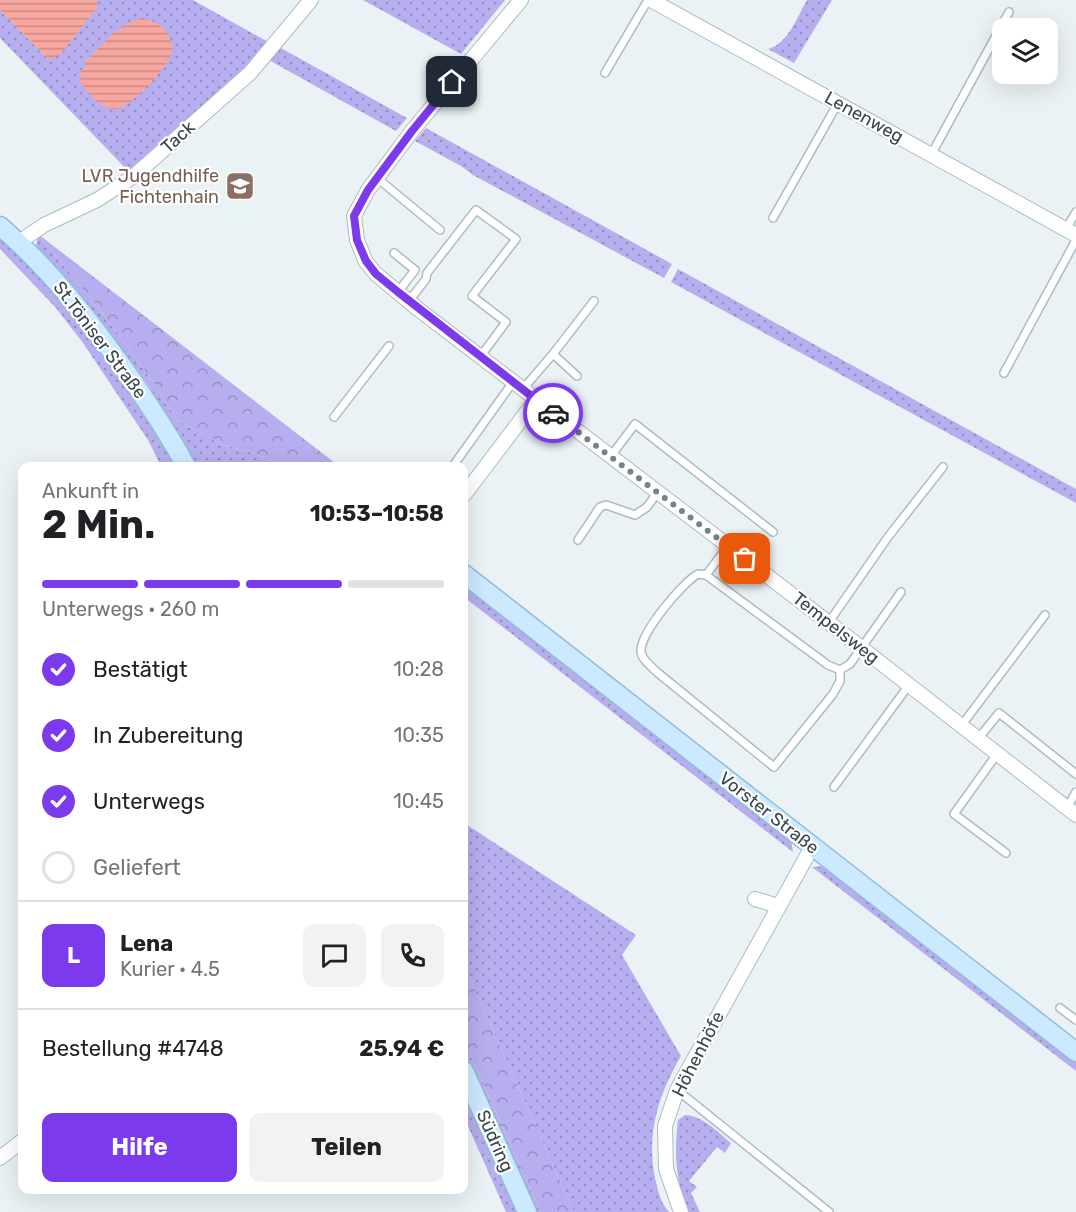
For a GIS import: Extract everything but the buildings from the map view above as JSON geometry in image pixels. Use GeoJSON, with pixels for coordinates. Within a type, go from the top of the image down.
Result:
{"type":"FeatureCollection","features":[{"type":"Feature","properties":{"kind":"street","name":"Tack"},"geometry":{"type":"LineString","coordinates":[[19,242],[44,225],[97,200],[134,176],[250,73],[311,0]]}},
{"type":"Feature","properties":{"kind":"street"},"geometry":{"type":"LineString","coordinates":[[377,178],[412,131],[521,0]]}},
{"type":"Feature","properties":{"kind":"street","name":"Lenenweg"},"geometry":{"type":"LineString","coordinates":[[650,0],[1071,232]]}},
{"type":"Feature","properties":{"kind":"street","name":"Tempelsweg"},"geometry":{"type":"LineString","coordinates":[[377,178],[354,216],[359,246],[366,261],[376,274],[480,357],[829,622],[1071,812]]}},
{"type":"Feature","properties":{"kind":"street","name":"St.Töniser Straße"},"geometry":{"type":"LineString","coordinates":[[0,226],[19,242],[64,289],[100,334],[166,429],[184,462]]}},
{"type":"Feature","properties":{"kind":"street"},"geometry":{"type":"LineString","coordinates":[[468,490],[536,400]]}},
{"type":"Feature","properties":{"kind":"street","name":"Vorster Straße"},"geometry":{"type":"LineString","coordinates":[[468,577],[1076,1052]]}},
{"type":"Feature","properties":{"kind":"street","name":"Höhenhöfe"},"geometry":{"type":"LineString","coordinates":[[681,1212],[666,1169],[665,1126],[676,1090],[812,847]]}},
{"type":"Feature","properties":{"kind":"street"},"geometry":{"type":"LineString","coordinates":[[755,898],[778,906]]}},
{"type":"Feature","properties":{"kind":"street","name":"Südring"},"geometry":{"type":"LineString","coordinates":[[468,1080],[527,1212]]}},
{"type":"Feature","properties":{"kind":"street"},"geometry":{"type":"LineString","coordinates":[[0,1158],[18,1144]]}},
{"type":"Feature","properties":{"kind":"lane"},"geometry":{"type":"LineString","coordinates":[[605,73],[650,0]]}},
{"type":"Feature","properties":{"kind":"lane"},"geometry":{"type":"LineString","coordinates":[[931,155],[1009,12]]}},
{"type":"Feature","properties":{"kind":"lane"},"geometry":{"type":"LineString","coordinates":[[773,218],[838,104]]}},
{"type":"Feature","properties":{"kind":"lane"},"geometry":{"type":"LineString","coordinates":[[377,178],[440,230]]}},
{"type":"Feature","properties":{"kind":"lane"},"geometry":{"type":"LineString","coordinates":[[403,297],[426,279],[427,273],[477,210],[516,239],[472,296],[506,322],[480,357]]}},
{"type":"Feature","properties":{"kind":"lane"},"geometry":{"type":"LineString","coordinates":[[1071,232],[1076,212]]}},
{"type":"Feature","properties":{"kind":"lane"},"geometry":{"type":"LineString","coordinates":[[1004,373],[1076,240]]}},
{"type":"Feature","properties":{"kind":"lane"},"geometry":{"type":"LineString","coordinates":[[394,253],[415,270],[403,297]]}},
{"type":"Feature","properties":{"kind":"lane"},"geometry":{"type":"LineString","coordinates":[[456,462],[518,386],[553,354],[594,301]]}},
{"type":"Feature","properties":{"kind":"lane"},"geometry":{"type":"LineString","coordinates":[[334,417],[389,346]]}},
{"type":"Feature","properties":{"kind":"lane"},"geometry":{"type":"LineString","coordinates":[[553,354],[578,376]]}},
{"type":"Feature","properties":{"kind":"lane"},"geometry":{"type":"LineString","coordinates":[[611,456],[636,424],[773,532]]}},
{"type":"Feature","properties":{"kind":"lane"},"geometry":{"type":"LineString","coordinates":[[829,622],[888,537],[943,467]]}},
{"type":"Feature","properties":{"kind":"lane"},"geometry":{"type":"LineString","coordinates":[[578,540],[600,507],[606,505],[634,515],[647,507],[658,492]]}},
{"type":"Feature","properties":{"kind":"lane"},"geometry":{"type":"LineString","coordinates":[[706,575],[729,546]]}},
{"type":"Feature","properties":{"kind":"lane"},"geometry":{"type":"LineString","coordinates":[[698,574],[706,575],[828,665],[840,670],[840,681],[833,694],[774,767],[645,661],[641,653],[642,643],[646,633],[684,585],[698,574]]}},
{"type":"Feature","properties":{"kind":"lane"},"geometry":{"type":"LineString","coordinates":[[840,670],[850,664],[902,592]]}},
{"type":"Feature","properties":{"kind":"lane"},"geometry":{"type":"LineString","coordinates":[[962,726],[1045,615]]}},
{"type":"Feature","properties":{"kind":"lane"},"geometry":{"type":"LineString","coordinates":[[834,787],[909,685]]}},
{"type":"Feature","properties":{"kind":"lane"},"geometry":{"type":"LineString","coordinates":[[978,739],[999,713],[1076,774]]}},
{"type":"Feature","properties":{"kind":"lane"},"geometry":{"type":"LineString","coordinates":[[997,754],[954,814],[1006,853]]}},
{"type":"Feature","properties":{"kind":"lane"},"geometry":{"type":"LineString","coordinates":[[1071,812],[1076,792]]}},
{"type":"Feature","properties":{"kind":"lane"},"geometry":{"type":"LineString","coordinates":[[1060,1008],[1076,1020]]}},
{"type":"Feature","properties":{"kind":"lane"},"geometry":{"type":"LineString","coordinates":[[676,1090],[829,1212]]}},
{"type":"Feature","properties":{"kind":"green space"},"geometry":{"type":"Polygon","coordinates":[[[97,0],[193,0],[270,43],[255,60],[131,174],[0,38],[0,10],[48,59],[96,8],[97,0]]]}},
{"type":"Feature","properties":{"kind":"green space"},"geometry":{"type":"Polygon","coordinates":[[[363,0],[505,0],[461,54],[363,0]]]}},
{"type":"Feature","properties":{"kind":"green space"},"geometry":{"type":"Polygon","coordinates":[[[807,0],[832,0],[794,63],[768,49],[781,42],[786,36],[807,0]]]}},
{"type":"Feature","properties":{"kind":"green space"},"geometry":{"type":"Polygon","coordinates":[[[279,47],[407,118],[396,131],[267,59],[279,47]]]}},
{"type":"Feature","properties":{"kind":"green space"},"geometry":{"type":"Polygon","coordinates":[[[426,128],[672,264],[664,278],[473,175],[415,141],[426,128]]]}},
{"type":"Feature","properties":{"kind":"green space"},"geometry":{"type":"Polygon","coordinates":[[[0,234],[94,337],[160,437],[174,462],[159,462],[148,440],[83,343],[56,308],[0,249],[0,234]]]}},
{"type":"Feature","properties":{"kind":"green space"},"geometry":{"type":"Polygon","coordinates":[[[38,234],[114,328],[177,420],[224,445],[253,453],[273,462],[193,462],[149,386],[107,329],[36,247],[38,234]]]}},
{"type":"Feature","properties":{"kind":"green space"},"geometry":{"type":"Polygon","coordinates":[[[38,234],[334,462],[273,462],[253,453],[224,445],[177,420],[114,328],[38,234]]]}},
{"type":"Feature","properties":{"kind":"green space"},"geometry":{"type":"Polygon","coordinates":[[[678,269],[1076,489],[1076,503],[671,282],[678,269]]]}},
{"type":"Feature","properties":{"kind":"green space"},"geometry":{"type":"Polygon","coordinates":[[[468,585],[791,839],[793,852],[468,600],[468,585]]]}},
{"type":"Feature","properties":{"kind":"green space"},"geometry":{"type":"Polygon","coordinates":[[[468,826],[636,935],[622,955],[681,1056],[666,1085],[653,1130],[655,1178],[661,1200],[669,1212],[574,1212],[468,974],[468,826]]]}},
{"type":"Feature","properties":{"kind":"green space"},"geometry":{"type":"Polygon","coordinates":[[[824,866],[1076,1060],[1076,1071],[812,867],[824,866]]]}},
{"type":"Feature","properties":{"kind":"green space"},"geometry":{"type":"Polygon","coordinates":[[[468,974],[574,1212],[541,1212],[468,1050],[468,974]]]}},
{"type":"Feature","properties":{"kind":"green space"},"geometry":{"type":"Polygon","coordinates":[[[468,1050],[541,1212],[535,1212],[468,1064],[468,1050]]]}},
{"type":"Feature","properties":{"kind":"green space"},"geometry":{"type":"Polygon","coordinates":[[[468,1096],[520,1212],[506,1212],[468,1126],[468,1096]]]}},
{"type":"Feature","properties":{"kind":"green space"},"geometry":{"type":"Polygon","coordinates":[[[685,1115],[704,1121],[731,1143],[725,1153],[717,1147],[689,1181],[697,1187],[691,1193],[700,1212],[689,1212],[678,1178],[676,1144],[678,1120],[685,1115]]]}},
{"type":"Feature","properties":{"kind":"shaded area"},"geometry":{"type":"Polygon","coordinates":[[[0,0],[97,0],[97,8],[59,56],[48,59],[0,10],[0,0]]]}},
{"type":"Feature","properties":{"kind":"shaded area"},"geometry":{"type":"Polygon","coordinates":[[[142,18],[155,22],[163,28],[172,46],[169,59],[156,77],[130,102],[116,109],[104,106],[95,100],[80,82],[81,71],[86,65],[85,62],[116,30],[142,18]]]}},
{"type":"Feature","properties":{"kind":"way so far"},"geometry":{"type":"LineString","coordinates":[[553,413],[745,559]]}},
{"type":"Feature","properties":{"kind":"place","name":"LVR Jugendhilfe Fichtenhain"},"geometry":{"type":"Point","coordinates":[240,186]}},
{"type":"Feature","properties":{"kind":"route"},"geometry":{"type":"LineString","coordinates":[[452,82],[368,190],[354,216],[357,240],[366,261],[376,274],[553,413]]}}]}
